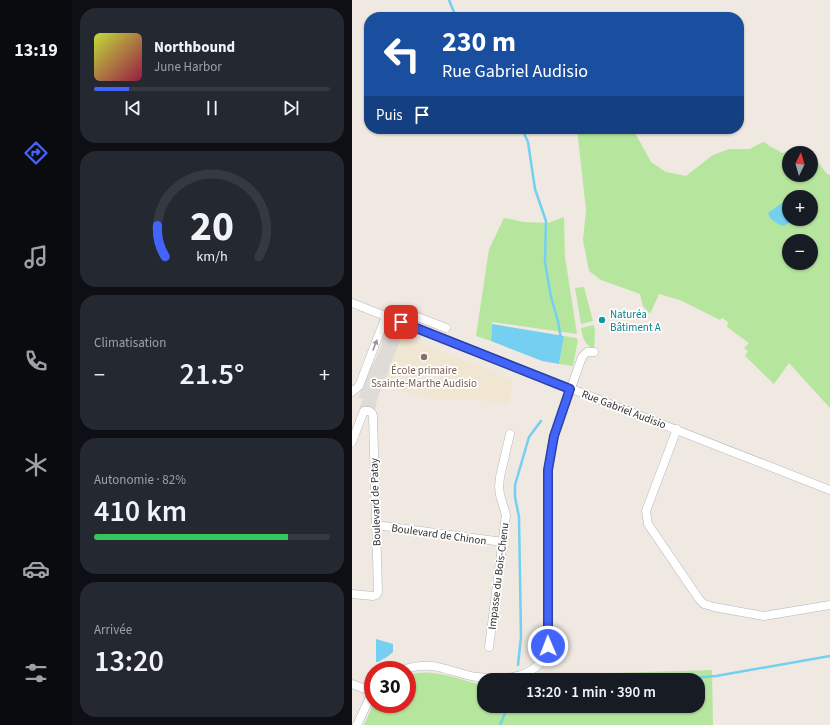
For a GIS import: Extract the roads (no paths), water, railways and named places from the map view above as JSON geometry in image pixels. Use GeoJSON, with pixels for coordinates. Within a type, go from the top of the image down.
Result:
{"type":"FeatureCollection","features":[{"type":"Feature","properties":{"kind":"street","name":"Rue Gabriel Audisio"},"geometry":{"type":"LineString","coordinates":[[352,303],[830,490]]}},
{"type":"Feature","properties":{"kind":"street"},"geometry":{"type":"LineString","coordinates":[[401,322],[405,312],[446,328]]}},
{"type":"Feature","properties":{"kind":"street"},"geometry":{"type":"LineString","coordinates":[[352,392],[359,386],[386,316]]}},
{"type":"Feature","properties":{"kind":"street"},"geometry":{"type":"LineString","coordinates":[[416,668],[425,666],[436,667],[476,677],[494,678],[516,676],[537,667],[547,654],[548,470],[554,436],[582,357],[587,352],[594,352]]}},
{"type":"Feature","properties":{"kind":"street","name":"Boulevard de Patay"},"geometry":{"type":"LineString","coordinates":[[352,442],[364,411],[369,411],[373,416],[378,592],[376,595],[352,594]]}},
{"type":"Feature","properties":{"kind":"street"},"geometry":{"type":"LineString","coordinates":[[677,429],[650,499],[646,511],[646,518],[648,524],[699,599],[704,604],[714,607],[764,616],[830,605]]}},
{"type":"Feature","properties":{"kind":"street","name":"Impasse du Bois-Chenu"},"geometry":{"type":"LineString","coordinates":[[490,647],[506,515],[499,487],[510,434]]}},
{"type":"Feature","properties":{"kind":"street","name":"Boulevard de Chinon"},"geometry":{"type":"LineString","coordinates":[[376,525],[503,542]]}},
{"type":"Feature","properties":{"kind":"street"},"geometry":{"type":"LineString","coordinates":[[352,684],[364,689]]}},
{"type":"Feature","properties":{"kind":"street"},"geometry":{"type":"LineString","coordinates":[[357,725],[364,711]]}},
{"type":"Feature","properties":{"kind":"water"},"geometry":{"type":"Polygon","coordinates":[[[782,203],[782,225],[770,218],[768,213],[782,203]]]}},
{"type":"Feature","properties":{"kind":"water"},"geometry":{"type":"Polygon","coordinates":[[[492,324],[564,336],[559,364],[542,361],[491,341],[492,324]]]}},
{"type":"Feature","properties":{"kind":"water"},"geometry":{"type":"Polygon","coordinates":[[[376,639],[393,644],[393,652],[380,661],[376,661],[376,639]]]}},
{"type":"Feature","properties":{"kind":"waterway"},"geometry":{"type":"LineString","coordinates":[[449,0],[454,12]]}},
{"type":"Feature","properties":{"kind":"waterway"},"geometry":{"type":"LineString","coordinates":[[524,134],[528,142],[535,189],[546,221],[545,262],[551,297],[558,321],[561,339]]}},
{"type":"Feature","properties":{"kind":"waterway"},"geometry":{"type":"LineString","coordinates":[[518,665],[521,637],[519,517],[515,497],[515,485],[529,437],[541,421]]}},
{"type":"Feature","properties":{"kind":"waterway"},"geometry":{"type":"LineString","coordinates":[[705,677],[830,656]]}},
{"type":"Feature","properties":{"kind":"waterway"},"geometry":{"type":"LineString","coordinates":[[500,725],[505,713]]}},
{"type":"Feature","properties":{"kind":"place","name":"Naturéa Bâtiment A"},"geometry":{"type":"Point","coordinates":[602,320]}},
{"type":"Feature","properties":{"kind":"place","name":"École primaire Ssainte-Marthe Audisio"},"geometry":{"type":"Point","coordinates":[424,357]}}]}
